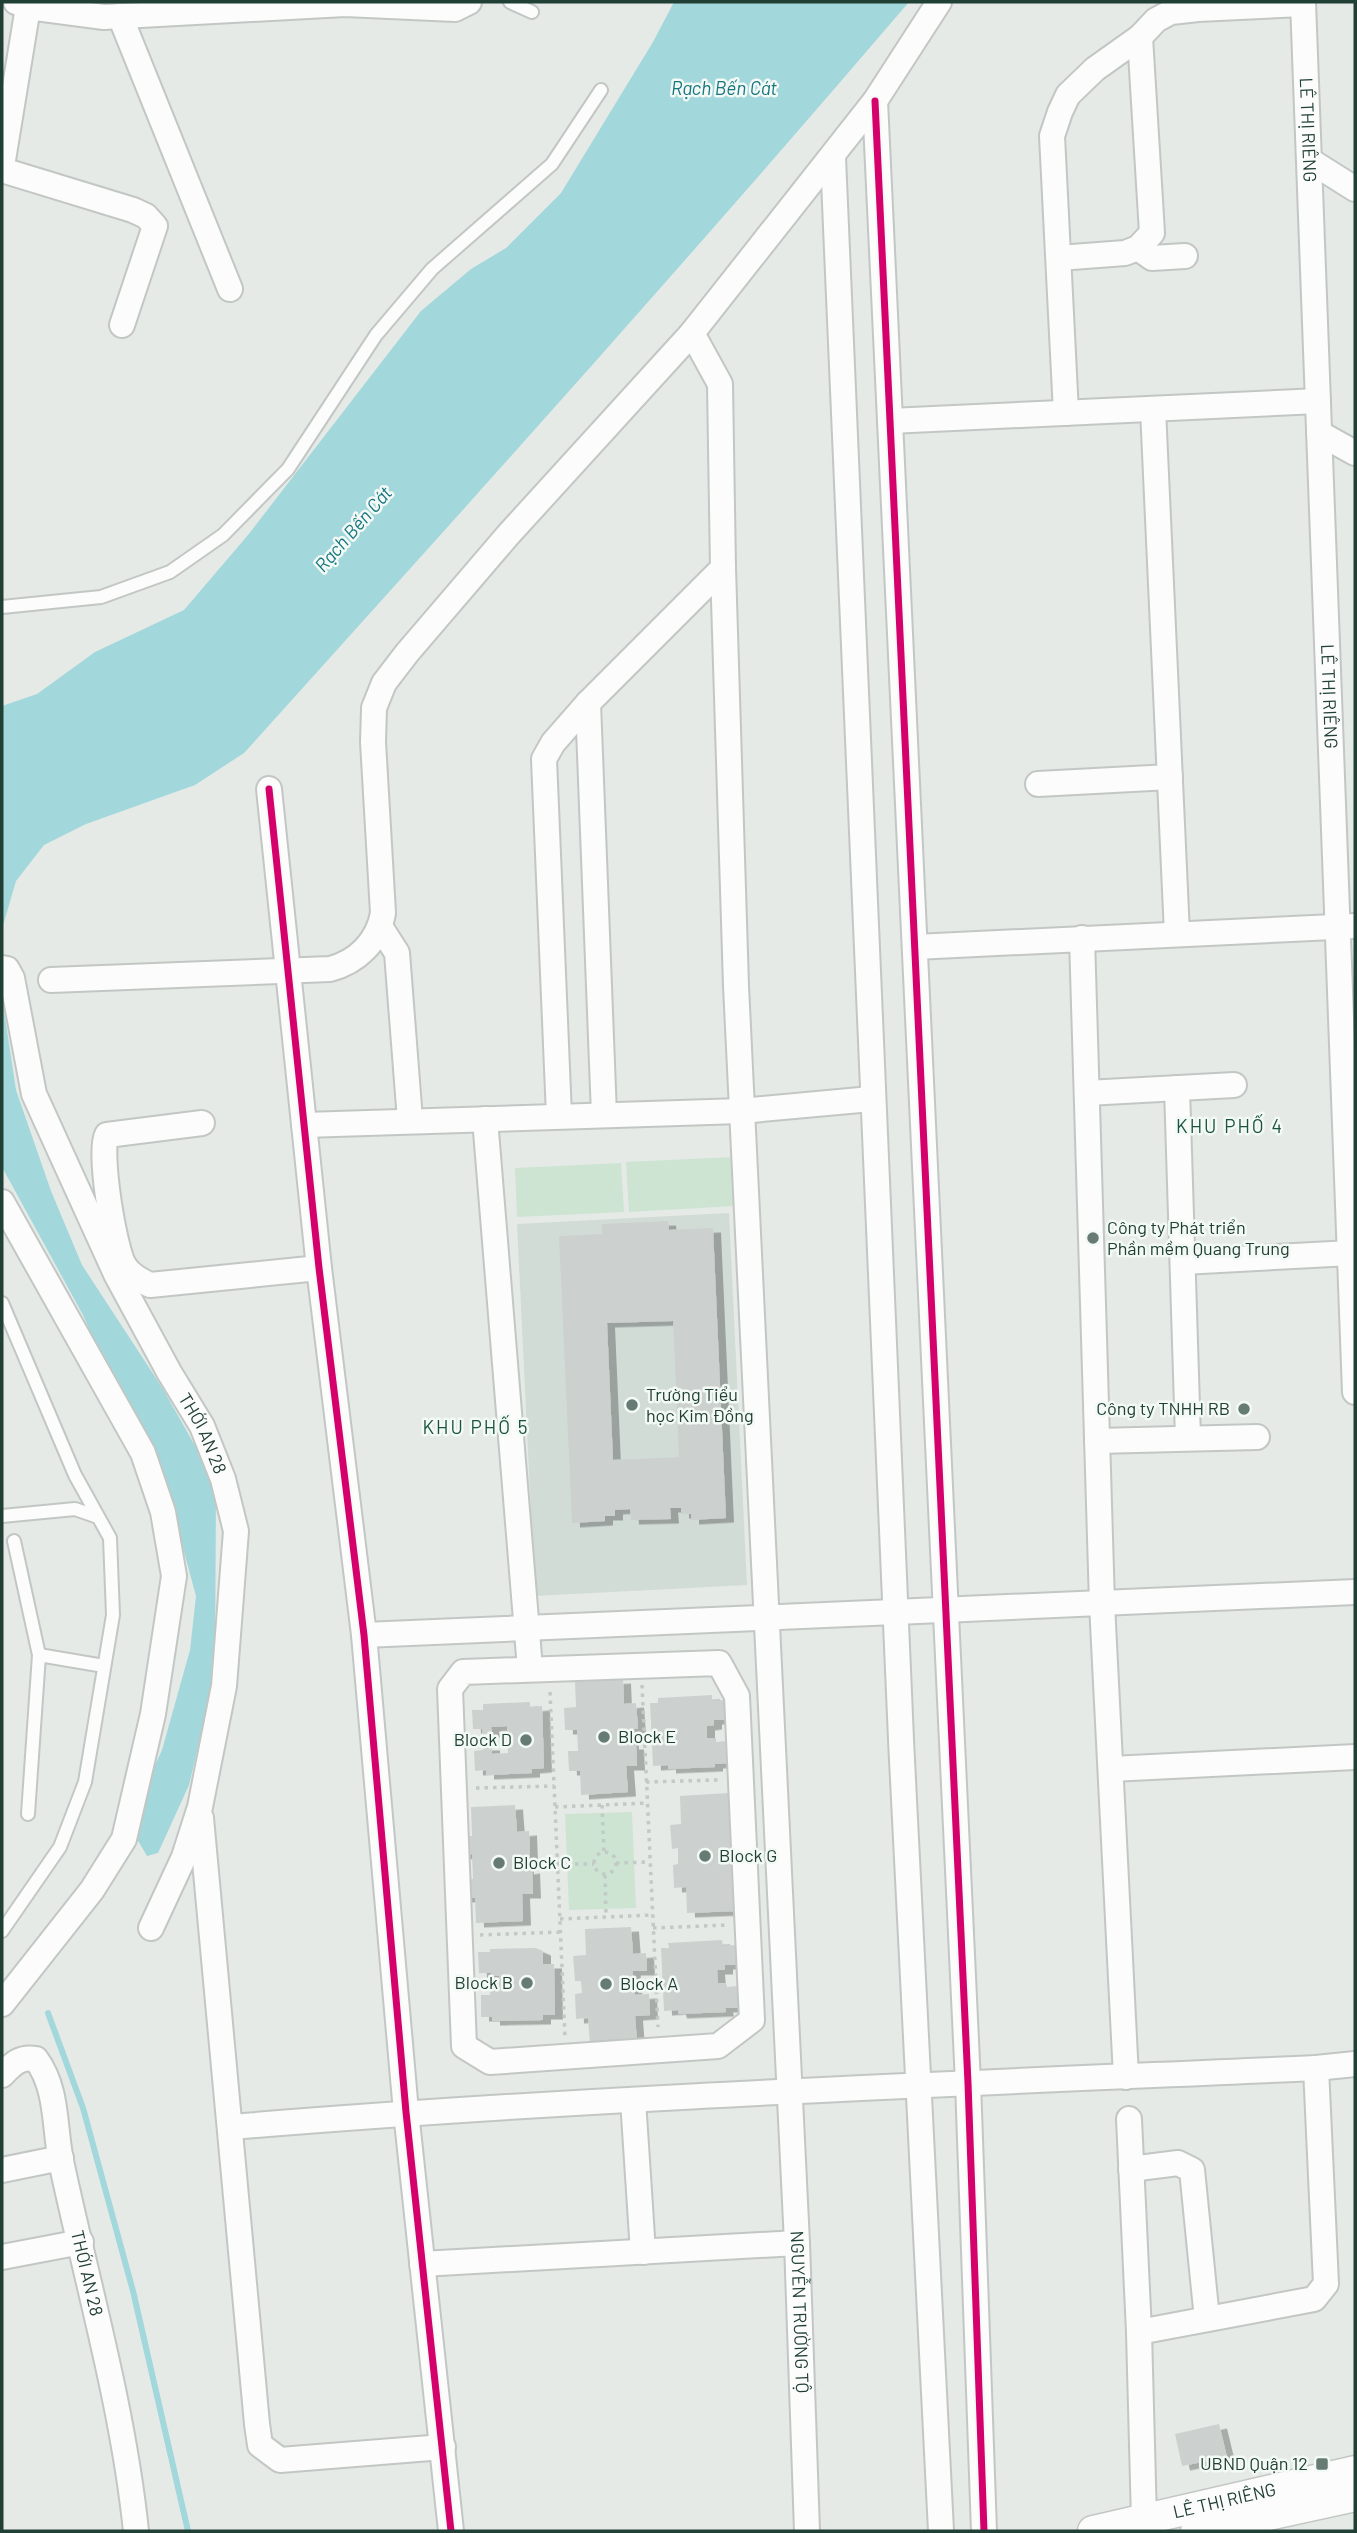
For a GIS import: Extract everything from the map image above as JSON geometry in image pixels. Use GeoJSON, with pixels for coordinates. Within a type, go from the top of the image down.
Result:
{"type":"FeatureCollection","features":[{"type":"Feature","properties":{"kind":"street"},"geometry":{"type":"LineString","coordinates":[[122,325],[155,226],[151,219],[133,210],[2,168],[22,4],[87,8],[104,17],[290,4],[455,9],[469,2]]}},
{"type":"Feature","properties":{"kind":"street"},"geometry":{"type":"LineString","coordinates":[[51,981],[330,969],[346,965],[361,954],[381,928],[383,914],[373,731],[374,708],[384,682],[508,535],[692,333],[875,101],[939,2]]}},
{"type":"Feature","properties":{"kind":"street"},"geometry":{"type":"LineString","coordinates":[[1066,413],[1052,136],[1068,95],[1095,69],[1140,37],[1156,20],[1171,12],[1303,3]]}},
{"type":"Feature","properties":{"kind":"street","name":"LÊ THỊ RIÊNG"},"geometry":{"type":"LineString","coordinates":[[1303,3],[1319,433],[1346,926],[1355,1392]]}},
{"type":"Feature","properties":{"kind":"street"},"geometry":{"type":"LineString","coordinates":[[120,16],[230,289]]}},
{"type":"Feature","properties":{"kind":"street"},"geometry":{"type":"LineString","coordinates":[[1059,258],[1125,253],[1138,248],[1152,233],[1140,37]]}},
{"type":"Feature","properties":{"kind":"street"},"geometry":{"type":"LineString","coordinates":[[875,101],[968,2082],[984,2531]]}},
{"type":"Feature","properties":{"kind":"street"},"geometry":{"type":"LineString","coordinates":[[832,157],[871,1099],[917,2085],[941,2531]]}},
{"type":"Feature","properties":{"kind":"street"},"geometry":{"type":"LineString","coordinates":[[1309,160],[1355,189]]}},
{"type":"Feature","properties":{"kind":"street"},"geometry":{"type":"LineString","coordinates":[[1138,248],[1152,258],[1185,256]]}},
{"type":"Feature","properties":{"kind":"street","name":"NGUYỄN TRƯỜNG TỘ"},"geometry":{"type":"LineString","coordinates":[[692,333],[720,384],[723,568],[741,1111],[790,2092],[807,2531]]}},
{"type":"Feature","properties":{"kind":"street"},"geometry":{"type":"LineString","coordinates":[[890,421],[1318,401]]}},
{"type":"Feature","properties":{"kind":"street"},"geometry":{"type":"LineString","coordinates":[[1153,409],[1177,934]]}},
{"type":"Feature","properties":{"kind":"street"},"geometry":{"type":"LineString","coordinates":[[1319,433],[1355,453]]}},
{"type":"Feature","properties":{"kind":"street"},"geometry":{"type":"LineString","coordinates":[[559,1116],[544,759],[553,743],[588,703],[723,568]]}},
{"type":"Feature","properties":{"kind":"street"},"geometry":{"type":"LineString","coordinates":[[588,703],[604,1115]]}},
{"type":"Feature","properties":{"kind":"street"},"geometry":{"type":"LineString","coordinates":[[1038,784],[1170,777]]}},
{"type":"Feature","properties":{"kind":"street"},"geometry":{"type":"LineString","coordinates":[[269,789],[319,1268],[364,1635],[406,2112],[451,2531]]}},
{"type":"Feature","properties":{"kind":"street"},"geometry":{"type":"LineString","coordinates":[[915,947],[1346,926]]}},
{"type":"Feature","properties":{"kind":"street"},"geometry":{"type":"LineString","coordinates":[[381,928],[397,953],[410,1120]]}},
{"type":"Feature","properties":{"kind":"street"},"geometry":{"type":"LineString","coordinates":[[1082,938],[1102,1604],[1126,2077]]}},
{"type":"Feature","properties":{"kind":"street","name":"THỚI AN 28"},"geometry":{"type":"LineString","coordinates":[[3,968],[12,978],[26,1061],[38,1105],[116,1274],[169,1372],[202,1426],[223,1479],[236,1531],[224,1686],[200,1807],[184,1857],[151,1928]]}},
{"type":"Feature","properties":{"kind":"street"},"geometry":{"type":"LineString","coordinates":[[1087,1093],[1234,1085]]}},
{"type":"Feature","properties":{"kind":"street"},"geometry":{"type":"LineString","coordinates":[[1177,1088],[1188,1438]]}},
{"type":"Feature","properties":{"kind":"street"},"geometry":{"type":"LineString","coordinates":[[304,1125],[741,1111],[871,1099]]}},
{"type":"Feature","properties":{"kind":"street"},"geometry":{"type":"LineString","coordinates":[[485,1119],[528,1628],[540,1668]]}},
{"type":"Feature","properties":{"kind":"street"},"geometry":{"type":"LineString","coordinates":[[202,1123],[107,1135],[105,1139],[111,1219],[120,1255],[131,1275],[150,1285],[319,1268]]}},
{"type":"Feature","properties":{"kind":"street"},"geometry":{"type":"LineString","coordinates":[[2,1202],[143,1453],[163,1512],[174,1576],[153,1714],[124,1839],[92,1890],[2,2004]]}},
{"type":"Feature","properties":{"kind":"street"},"geometry":{"type":"LineString","coordinates":[[1183,1262],[1351,1253]]}},
{"type":"Feature","properties":{"kind":"street"},"geometry":{"type":"LineString","coordinates":[[1097,1441],[1257,1437]]}},
{"type":"Feature","properties":{"kind":"street"},"geometry":{"type":"LineString","coordinates":[[364,1635],[1355,1592]]}},
{"type":"Feature","properties":{"kind":"street"},"geometry":{"type":"LineString","coordinates":[[719,1663],[737,1696],[752,2020],[718,2046],[490,2062],[464,2046],[450,1689],[463,1672],[540,1668],[719,1663]]}},
{"type":"Feature","properties":{"kind":"street"},"geometry":{"type":"LineString","coordinates":[[1111,1769],[1355,1756]]}},
{"type":"Feature","properties":{"kind":"street"},"geometry":{"type":"LineString","coordinates":[[200,1807],[261,2445],[280,2460],[443,2447]]}},
{"type":"Feature","properties":{"kind":"street","name":"THỚI AN 28"},"geometry":{"type":"LineString","coordinates":[[2,2074],[16,2061],[25,2057],[36,2059],[52,2088],[61,2158],[81,2242],[132,2494],[136,2531]]}},
{"type":"Feature","properties":{"kind":"street"},"geometry":{"type":"LineString","coordinates":[[231,2126],[406,2112],[1355,2064]]}},
{"type":"Feature","properties":{"kind":"street"},"geometry":{"type":"LineString","coordinates":[[1139,2332],[1314,2299],[1326,2284],[1317,2068]]}},
{"type":"Feature","properties":{"kind":"street"},"geometry":{"type":"LineString","coordinates":[[633,2100],[643,2252]]}},
{"type":"Feature","properties":{"kind":"street"},"geometry":{"type":"LineString","coordinates":[[1129,2119],[1144,2520]]}},
{"type":"Feature","properties":{"kind":"street"},"geometry":{"type":"LineString","coordinates":[[2,2170],[61,2158]]}},
{"type":"Feature","properties":{"kind":"street"},"geometry":{"type":"LineString","coordinates":[[1130,2169],[1178,2163],[1192,2170],[1207,2319]]}},
{"type":"Feature","properties":{"kind":"street"},"geometry":{"type":"LineString","coordinates":[[2,2257],[81,2242]]}},
{"type":"Feature","properties":{"kind":"street"},"geometry":{"type":"LineString","coordinates":[[422,2264],[797,2243]]}},
{"type":"Feature","properties":{"kind":"street","name":"LÊ THỊ RIÊNG"},"geometry":{"type":"LineString","coordinates":[[1093,2531],[1355,2471]]}},
{"type":"Feature","properties":{"kind":"street","name":"LÊ THỊ RIÊNG"},"geometry":{"type":"LineString","coordinates":[[1196,2531],[1355,2496]]}},
{"type":"Feature","properties":{"kind":"lane"},"geometry":{"type":"LineString","coordinates":[[510,2],[532,12]]}},
{"type":"Feature","properties":{"kind":"lane"},"geometry":{"type":"LineString","coordinates":[[2,607],[101,597],[170,572],[223,535],[288,470],[376,335],[408,297],[432,269],[552,164],[601,90]]}},
{"type":"Feature","properties":{"kind":"lane"},"geometry":{"type":"LineString","coordinates":[[2,1303],[75,1475],[110,1538],[113,1615],[85,1782],[60,1847],[2,1931]]}},
{"type":"Feature","properties":{"kind":"lane"},"geometry":{"type":"LineString","coordinates":[[2,1516],[75,1509],[98,1517]]}},
{"type":"Feature","properties":{"kind":"lane"},"geometry":{"type":"LineString","coordinates":[[14,1541],[39,1655],[28,1814]]}},
{"type":"Feature","properties":{"kind":"lane"},"geometry":{"type":"LineString","coordinates":[[39,1655],[104,1666]]}},
{"type":"Feature","properties":{"kind":"path"},"geometry":{"type":"LineString","coordinates":[[641,1665],[659,2050]]}},
{"type":"Feature","properties":{"kind":"path"},"geometry":{"type":"LineString","coordinates":[[540,1668],[554,1786],[566,2057]]}},
{"type":"Feature","properties":{"kind":"path"},"geometry":{"type":"LineString","coordinates":[[646,1782],[741,1779]]}},
{"type":"Feature","properties":{"kind":"path"},"geometry":{"type":"LineString","coordinates":[[454,1789],[554,1786]]}},
{"type":"Feature","properties":{"kind":"path"},"geometry":{"type":"LineString","coordinates":[[555,1807],[648,1803]]}},
{"type":"Feature","properties":{"kind":"path"},"geometry":{"type":"LineString","coordinates":[[602,1805],[604,1852]]}},
{"type":"Feature","properties":{"kind":"path"},"geometry":{"type":"LineString","coordinates":[[604,1852],[614,1856],[617,1863],[612,1873],[605,1875],[598,1872],[594,1864],[597,1856],[604,1852]]}},
{"type":"Feature","properties":{"kind":"path"},"geometry":{"type":"LineString","coordinates":[[617,1863],[650,1862]]}},
{"type":"Feature","properties":{"kind":"path"},"geometry":{"type":"LineString","coordinates":[[558,1864],[594,1864]]}},
{"type":"Feature","properties":{"kind":"path"},"geometry":{"type":"LineString","coordinates":[[605,1875],[606,1916]]}},
{"type":"Feature","properties":{"kind":"path"},"geometry":{"type":"LineString","coordinates":[[560,1919],[653,1915]]}},
{"type":"Feature","properties":{"kind":"path"},"geometry":{"type":"LineString","coordinates":[[653,1928],[748,1924]]}},
{"type":"Feature","properties":{"kind":"path"},"geometry":{"type":"LineString","coordinates":[[460,1936],[561,1932]]}},
{"type":"Feature","properties":{"kind":"shaded area","name":"Trường Tiểu học Kim Đồng"},"geometry":{"type":"Polygon","coordinates":[[[729,1213],[747,1585],[535,1596],[517,1224],[729,1213]]]}},
{"type":"Feature","properties":{"kind":"green space"},"geometry":{"type":"Polygon","coordinates":[[[733,1157],[735,1206],[629,1212],[626,1162],[733,1157]]]}},
{"type":"Feature","properties":{"kind":"green space"},"geometry":{"type":"Polygon","coordinates":[[[621,1163],[624,1212],[517,1217],[515,1168],[621,1163]]]}},
{"type":"Feature","properties":{"kind":"green space"},"geometry":{"type":"Polygon","coordinates":[[[632,1812],[636,1908],[569,1910],[565,1814],[632,1812]]]}},
{"type":"Feature","properties":{"kind":"water","name":"Rạch Bến Cát"},"geometry":{"type":"Polygon","coordinates":[[[674,2],[909,2],[662,286],[244,753],[195,785],[86,824],[44,845],[16,881],[2,929],[2,706],[37,694],[95,652],[184,610],[248,535],[421,311],[471,269],[506,248],[561,193],[653,42],[674,2]]]}},
{"type":"Feature","properties":{"kind":"water"},"geometry":{"type":"Polygon","coordinates":[[[2,979],[3,1004],[16,1090],[51,1191],[82,1265],[163,1389],[216,1483],[215,1677],[189,1785],[158,1853],[147,1856],[137,1839],[139,1800],[162,1750],[190,1650],[196,1596],[160,1463],[123,1408],[83,1315],[2,1167],[2,979]]]}},
{"type":"Feature","properties":{"kind":"building"},"geometry":{"type":"Polygon","coordinates":[[[668,1221],[669,1230],[713,1228],[726,1518],[691,1520],[691,1514],[681,1514],[681,1508],[670,1508],[671,1519],[631,1520],[630,1509],[615,1510],[615,1516],[605,1516],[605,1521],[572,1523],[559,1236],[602,1234],[602,1224],[668,1221]],[[673,1321],[607,1323],[613,1460],[679,1457],[673,1321]]]}},
{"type":"Feature","properties":{"kind":"building","name":"Block E"},"geometry":{"type":"Polygon","coordinates":[[[623,1679],[624,1704],[636,1703],[638,1729],[630,1729],[631,1745],[636,1745],[637,1766],[626,1766],[628,1792],[581,1795],[580,1771],[569,1771],[568,1751],[578,1751],[577,1730],[565,1730],[564,1708],[576,1707],[575,1682],[623,1679]]]}},
{"type":"Feature","properties":{"kind":"building"},"geometry":{"type":"Polygon","coordinates":[[[712,1695],[712,1701],[724,1700],[725,1720],[714,1720],[714,1725],[707,1726],[707,1738],[716,1738],[716,1742],[727,1741],[728,1763],[715,1764],[715,1767],[668,1769],[668,1765],[653,1766],[650,1703],[658,1703],[658,1698],[712,1695]]]}},
{"type":"Feature","properties":{"kind":"building","name":"Block D"},"geometry":{"type":"Polygon","coordinates":[[[530,1702],[530,1707],[542,1706],[544,1768],[532,1769],[532,1773],[486,1775],[486,1770],[475,1771],[474,1751],[483,1750],[483,1746],[492,1746],[492,1754],[508,1753],[507,1726],[491,1727],[492,1733],[483,1734],[482,1729],[473,1729],[472,1710],[483,1710],[483,1704],[530,1702]]]}},
{"type":"Feature","properties":{"kind":"building","name":"Block G"},"geometry":{"type":"Polygon","coordinates":[[[728,1793],[730,1822],[739,1821],[736,1911],[687,1913],[686,1887],[674,1888],[673,1865],[678,1864],[678,1848],[672,1849],[670,1825],[681,1824],[680,1796],[728,1793]]]}},
{"type":"Feature","properties":{"kind":"building","name":"Block C"},"geometry":{"type":"Polygon","coordinates":[[[515,1805],[517,1832],[529,1831],[530,1857],[525,1857],[526,1870],[532,1869],[533,1894],[522,1894],[523,1921],[476,1923],[475,1898],[462,1898],[461,1880],[473,1879],[472,1854],[460,1855],[459,1837],[472,1836],[471,1807],[515,1805]]]}},
{"type":"Feature","properties":{"kind":"building","name":"Block A"},"geometry":{"type":"Polygon","coordinates":[[[631,1927],[633,1954],[646,1953],[647,1971],[633,1971],[630,1988],[634,1988],[635,1995],[649,1994],[650,2015],[635,2016],[637,2042],[590,2044],[588,2018],[576,2019],[575,1994],[582,1993],[581,1981],[575,1981],[573,1956],[586,1955],[585,1929],[631,1927]]]}},
{"type":"Feature","properties":{"kind":"building"},"geometry":{"type":"Polygon","coordinates":[[[722,1940],[723,1946],[735,1945],[736,1965],[725,1965],[725,1970],[717,1970],[718,1983],[726,1983],[727,1987],[738,1986],[739,2008],[725,2008],[726,2012],[679,2014],[678,2010],[664,2011],[661,1948],[669,1948],[668,1943],[722,1940]]]}},
{"type":"Feature","properties":{"kind":"building","name":"Block B"},"geometry":{"type":"Polygon","coordinates":[[[536,1948],[543,1951],[543,1964],[554,1964],[555,2015],[543,2015],[543,2020],[492,2021],[492,2017],[481,2017],[481,1995],[490,1995],[490,1989],[499,1989],[499,1976],[479,1973],[478,1952],[490,1952],[490,1949],[536,1948]]]}},
{"type":"Feature","properties":{"kind":"building"},"geometry":{"type":"Polygon","coordinates":[[[1219,2424],[1227,2457],[1182,2466],[1175,2434],[1219,2424]]]}},
{"type":"Feature","properties":{"kind":"waterway"},"geometry":{"type":"LineString","coordinates":[[48,2013],[83,2108],[133,2291],[188,2531]]}},
{"type":"Feature","properties":{"kind":"cycle path"},"geometry":{"type":"LineString","coordinates":[[875,101],[968,2083],[984,2531]]}},
{"type":"Feature","properties":{"kind":"cycle path"},"geometry":{"type":"LineString","coordinates":[[269,789],[319,1268],[364,1635],[406,2112],[451,2531]]}},
{"type":"Feature","properties":{"kind":"place","name":"Công ty Phát triển Phần mềm Quang Trung"},"geometry":{"type":"Point","coordinates":[1093,1238]}},
{"type":"Feature","properties":{"kind":"place","name":"Trường Tiểu học Kim Đồng"},"geometry":{"type":"Point","coordinates":[632,1405]}},
{"type":"Feature","properties":{"kind":"place","name":"Công ty TNHH RB"},"geometry":{"type":"Point","coordinates":[1244,1409]}},
{"type":"Feature","properties":{"kind":"place","name":"Block E"},"geometry":{"type":"Point","coordinates":[604,1737]}},
{"type":"Feature","properties":{"kind":"place","name":"Block D"},"geometry":{"type":"Point","coordinates":[526,1740]}},
{"type":"Feature","properties":{"kind":"place","name":"Block G"},"geometry":{"type":"Point","coordinates":[705,1856]}},
{"type":"Feature","properties":{"kind":"place","name":"Block C"},"geometry":{"type":"Point","coordinates":[499,1863]}},
{"type":"Feature","properties":{"kind":"place","name":"Block B"},"geometry":{"type":"Point","coordinates":[527,1983]}},
{"type":"Feature","properties":{"kind":"place","name":"Block A"},"geometry":{"type":"Point","coordinates":[606,1984]}},
{"type":"Feature","properties":{"kind":"place","name":"UBND Quận 12"},"geometry":{"type":"Point","coordinates":[1322,2464]}},
{"type":"Feature","properties":{"kind":"district","name":"KHU PHỐ 4"},"geometry":{"type":"Point","coordinates":[1230,1126]}},
{"type":"Feature","properties":{"kind":"district","name":"KHU PHỐ 5"},"geometry":{"type":"Point","coordinates":[476,1427]}}]}
